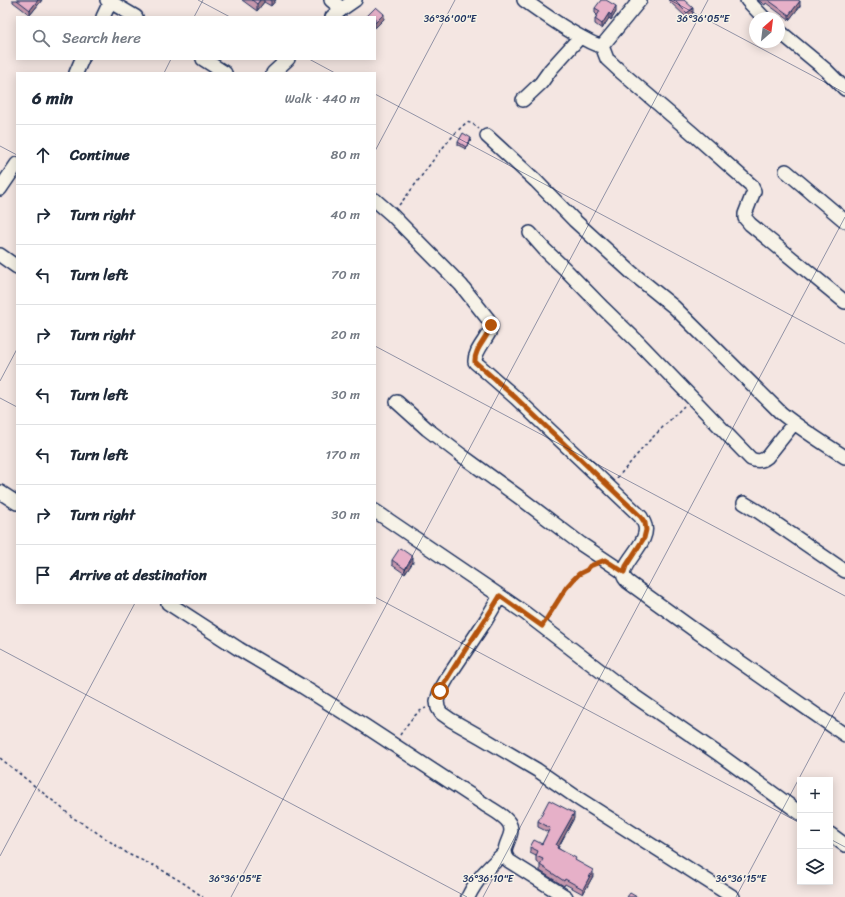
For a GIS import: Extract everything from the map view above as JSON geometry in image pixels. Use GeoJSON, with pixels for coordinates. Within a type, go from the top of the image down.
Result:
{"type":"FeatureCollection","features":[{"type":"Feature","properties":{"kind":"street"},"geometry":{"type":"LineString","coordinates":[[330,0],[337,13],[355,0]]}},
{"type":"Feature","properties":{"kind":"street"},"geometry":{"type":"LineString","coordinates":[[524,0],[580,37],[593,44],[602,46]]}},
{"type":"Feature","properties":{"kind":"street"},"geometry":{"type":"LineString","coordinates":[[602,46],[640,0]]}},
{"type":"Feature","properties":{"kind":"street"},"geometry":{"type":"LineString","coordinates":[[747,0],[758,12]]}},
{"type":"Feature","properties":{"kind":"street"},"geometry":{"type":"LineString","coordinates":[[103,16],[109,1],[134,16]]}},
{"type":"Feature","properties":{"kind":"street"},"geometry":{"type":"LineString","coordinates":[[785,36],[826,70],[845,89]]}},
{"type":"Feature","properties":{"kind":"street"},"geometry":{"type":"LineString","coordinates":[[523,100],[541,83],[551,69],[580,37]]}},
{"type":"Feature","properties":{"kind":"street"},"geometry":{"type":"LineString","coordinates":[[602,46],[607,59],[751,185],[754,191],[745,214],[745,218],[750,224],[845,302]]}},
{"type":"Feature","properties":{"kind":"street"},"geometry":{"type":"LineString","coordinates":[[76,72],[82,60]]}},
{"type":"Feature","properties":{"kind":"street"},"geometry":{"type":"LineString","coordinates":[[206,60],[224,72]]}},
{"type":"Feature","properties":{"kind":"street"},"geometry":{"type":"LineString","coordinates":[[274,72],[287,60]]}},
{"type":"Feature","properties":{"kind":"street"},"geometry":{"type":"LineString","coordinates":[[487,136],[536,181],[574,220],[631,272],[674,307],[761,393],[794,423],[845,457]]}},
{"type":"Feature","properties":{"kind":"street"},"geometry":{"type":"LineString","coordinates":[[0,190],[16,166]]}},
{"type":"Feature","properties":{"kind":"street"},"geometry":{"type":"LineString","coordinates":[[786,171],[845,221]]}},
{"type":"Feature","properties":{"kind":"street"},"geometry":{"type":"LineString","coordinates":[[376,201],[462,285],[488,319],[491,328],[477,352],[475,362],[516,398],[530,413],[608,485],[641,517],[645,523],[646,530],[644,538],[626,566],[624,572],[624,577],[628,582],[845,736]]}},
{"type":"Feature","properties":{"kind":"street"},"geometry":{"type":"LineString","coordinates":[[530,233],[751,459],[756,461],[767,457],[794,423]]}},
{"type":"Feature","properties":{"kind":"street"},"geometry":{"type":"LineString","coordinates":[[0,255],[16,266]]}},
{"type":"Feature","properties":{"kind":"street"},"geometry":{"type":"LineString","coordinates":[[397,402],[427,429],[461,455],[605,560],[624,572]]}},
{"type":"Feature","properties":{"kind":"street"},"geometry":{"type":"LineString","coordinates":[[0,492],[16,502]]}},
{"type":"Feature","properties":{"kind":"street"},"geometry":{"type":"LineString","coordinates":[[744,503],[845,572]]}},
{"type":"Feature","properties":{"kind":"street"},"geometry":{"type":"LineString","coordinates":[[376,512],[500,596],[624,689],[720,755],[797,811]]}},
{"type":"Feature","properties":{"kind":"street"},"geometry":{"type":"LineString","coordinates":[[500,596],[440,691],[438,708],[441,713],[537,770],[585,803],[733,897]]}},
{"type":"Feature","properties":{"kind":"street"},"geometry":{"type":"LineString","coordinates":[[170,604],[239,649],[300,685],[502,815],[509,824],[511,831],[504,853],[483,873],[468,897]]}},
{"type":"Feature","properties":{"kind":"street"},"geometry":{"type":"LineString","coordinates":[[833,836],[845,845]]}},
{"type":"Feature","properties":{"kind":"street"},"geometry":{"type":"LineString","coordinates":[[504,853],[509,862],[566,897]]}},
{"type":"Feature","properties":{"kind":"path"},"geometry":{"type":"LineString","coordinates":[[391,214],[445,144],[467,122],[473,124],[487,136]]}},
{"type":"Feature","properties":{"kind":"path"},"geometry":{"type":"LineString","coordinates":[[608,485],[617,478],[648,441],[693,398]]}},
{"type":"Feature","properties":{"kind":"path"},"geometry":{"type":"LineString","coordinates":[[542,626],[566,588],[573,580],[590,566],[605,560]]}},
{"type":"Feature","properties":{"kind":"path"},"geometry":{"type":"LineString","coordinates":[[394,745],[403,730],[419,711],[438,704]]}},
{"type":"Feature","properties":{"kind":"path"},"geometry":{"type":"LineString","coordinates":[[0,758],[58,804],[73,818],[130,855],[157,867],[204,897]]}},
{"type":"Feature","properties":{"kind":"building"},"geometry":{"type":"Polygon","coordinates":[[[17,0],[38,0],[30,10],[17,0]]]}},
{"type":"Feature","properties":{"kind":"building"},"geometry":{"type":"Polygon","coordinates":[[[252,0],[260,0],[257,4],[252,0]]]}},
{"type":"Feature","properties":{"kind":"building"},"geometry":{"type":"Polygon","coordinates":[[[601,0],[606,0],[616,6],[611,15],[609,13],[602,24],[595,19],[600,11],[595,8],[601,0]]]}},
{"type":"Feature","properties":{"kind":"building"},"geometry":{"type":"Polygon","coordinates":[[[674,0],[684,0],[693,8],[687,13],[674,0]]]}},
{"type":"Feature","properties":{"kind":"building"},"geometry":{"type":"Polygon","coordinates":[[[768,0],[800,1],[789,15],[768,0]]]}},
{"type":"Feature","properties":{"kind":"building"},"geometry":{"type":"Polygon","coordinates":[[[376,7],[384,14],[376,22],[376,16],[367,16],[376,7]]]}},
{"type":"Feature","properties":{"kind":"building"},"geometry":{"type":"Polygon","coordinates":[[[463,133],[471,138],[466,147],[458,142],[463,133]]]}},
{"type":"Feature","properties":{"kind":"building"},"geometry":{"type":"Polygon","coordinates":[[[400,548],[413,557],[405,569],[392,560],[400,548]]]}},
{"type":"Feature","properties":{"kind":"building"},"geometry":{"type":"Polygon","coordinates":[[[549,800],[574,813],[556,845],[558,846],[557,848],[576,858],[575,860],[593,870],[583,889],[565,879],[564,881],[540,865],[543,859],[536,856],[538,851],[530,847],[534,840],[542,844],[550,828],[538,821],[549,800]]]}},
{"type":"Feature","properties":{"kind":"building"},"geometry":{"type":"Polygon","coordinates":[[[630,893],[637,897],[627,897],[630,893]]]}},
{"type":"Feature","properties":{"kind":"route"},"geometry":{"type":"LineString","coordinates":[[440,691],[500,596],[542,626],[566,588],[579,574],[587,570],[593,564],[605,560],[624,572],[629,560],[644,538],[646,530],[645,523],[641,517],[530,413],[516,398],[475,362],[477,352],[488,334],[491,325]]}}]}
